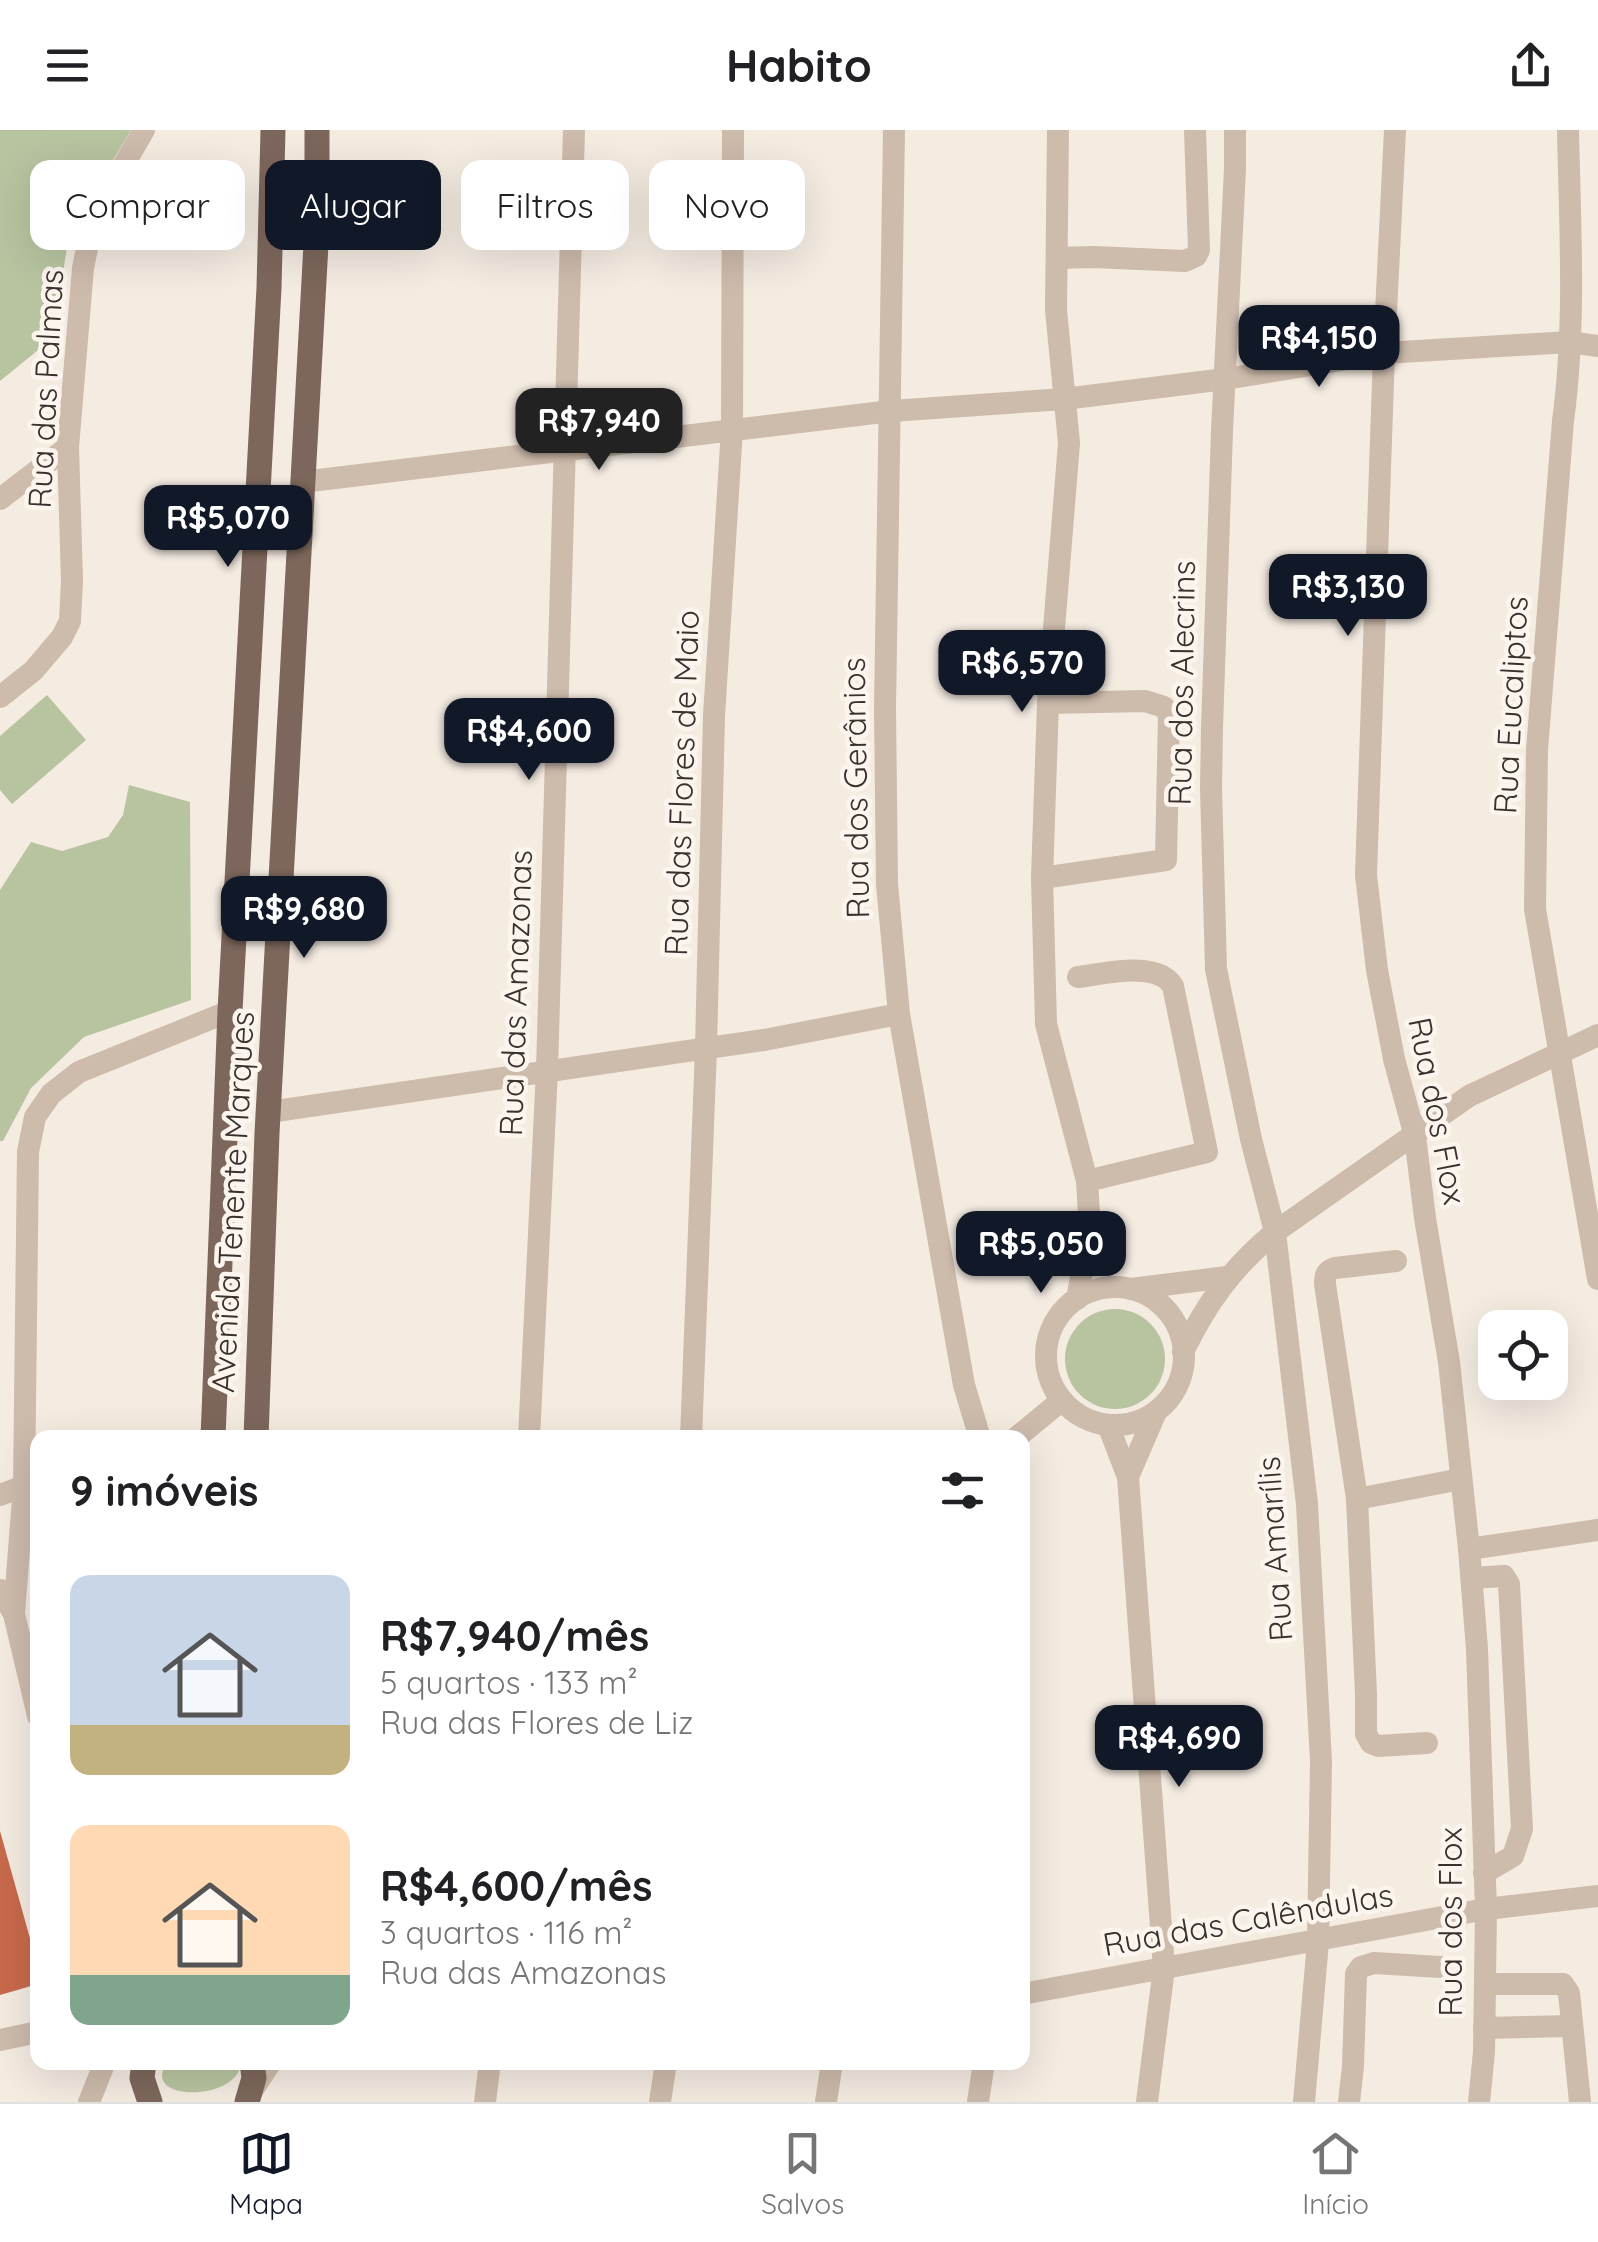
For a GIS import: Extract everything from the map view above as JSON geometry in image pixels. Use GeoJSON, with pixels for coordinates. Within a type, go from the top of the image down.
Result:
{"type":"FeatureCollection","features":[{"type":"Feature","properties":{"kind":"main road","name":"Avenida Tenente Marques"},"geometry":{"type":"LineString","coordinates":[[213,1430],[230,1010],[268,307],[272,130]]}},
{"type":"Feature","properties":{"kind":"main road","name":"Avenida Tenente Marques"},"geometry":{"type":"LineString","coordinates":[[256,1430],[269,1112],[316,244],[318,130]]}},
{"type":"Feature","properties":{"kind":"main road"},"geometry":{"type":"LineString","coordinates":[[143,2070],[150,2102]]}},
{"type":"Feature","properties":{"kind":"main road"},"geometry":{"type":"LineString","coordinates":[[250,2096],[253,2070]]}},
{"type":"Feature","properties":{"kind":"street","name":"Rua das Palmas"},"geometry":{"type":"LineString","coordinates":[[0,697],[33,670],[62,637],[70,621],[68,447],[83,268],[102,202],[144,130]]}},
{"type":"Feature","properties":{"kind":"street","name":"Rua das Amazonas"},"geometry":{"type":"LineString","coordinates":[[530,1430],[547,1070],[574,130]]}},
{"type":"Feature","properties":{"kind":"street","name":"Rua das Flores de Maio"},"geometry":{"type":"LineString","coordinates":[[691,1430],[714,716],[732,429],[733,130]]}},
{"type":"Feature","properties":{"kind":"street","name":"Rua dos Gerânios"},"geometry":{"type":"LineString","coordinates":[[894,130],[885,709],[887,884],[899,1014],[964,1385],[978,1430]]}},
{"type":"Feature","properties":{"kind":"street"},"geometry":{"type":"LineString","coordinates":[[1058,130],[1056,310],[1068,443],[1048,704],[1042,878],[1046,1024],[1087,1180],[1090,1230],[1077,1299]]}},
{"type":"Feature","properties":{"kind":"street"},"geometry":{"type":"LineString","coordinates":[[1058,258],[1184,261],[1196,256],[1199,250],[1195,130]]}},
{"type":"Feature","properties":{"kind":"street","name":"Rua dos Alecrins"},"geometry":{"type":"LineString","coordinates":[[1235,130],[1211,758],[1216,969],[1274,1232]]}},
{"type":"Feature","properties":{"kind":"street","name":"Rua dos Flox"},"geometry":{"type":"LineString","coordinates":[[1395,130],[1366,876],[1377,970],[1394,1059],[1415,1136],[1448,1362],[1472,1578],[1486,1910],[1479,2102]]}},
{"type":"Feature","properties":{"kind":"street","name":"Rua Eucaliptos"},"geometry":{"type":"LineString","coordinates":[[1568,130],[1570,342],[1537,750],[1535,910],[1598,1279]]}},
{"type":"Feature","properties":{"kind":"street"},"geometry":{"type":"LineString","coordinates":[[302,482],[891,411],[1064,399],[1226,379],[1384,353],[1570,342],[1598,346]]}},
{"type":"Feature","properties":{"kind":"street"},"geometry":{"type":"LineString","coordinates":[[0,498],[68,447]]}},
{"type":"Feature","properties":{"kind":"street"},"geometry":{"type":"LineString","coordinates":[[1042,878],[1166,860],[1169,714],[1164,707],[1146,701],[1048,704]]}},
{"type":"Feature","properties":{"kind":"street"},"geometry":{"type":"LineString","coordinates":[[1078,976],[1143,970],[1168,978],[1173,986],[1207,1152],[1087,1180]]}},
{"type":"Feature","properties":{"kind":"street"},"geometry":{"type":"LineString","coordinates":[[14,1614],[24,1486],[28,1152],[35,1117],[52,1094],[78,1072],[230,1010]]}},
{"type":"Feature","properties":{"kind":"street"},"geometry":{"type":"LineString","coordinates":[[269,1112],[764,1040],[899,1014]]}},
{"type":"Feature","properties":{"kind":"street"},"geometry":{"type":"LineString","coordinates":[[1183,1352],[1200,1316],[1227,1277],[1274,1232],[1469,1096],[1598,1035]]}},
{"type":"Feature","properties":{"kind":"street","name":"Rua Amarílis"},"geometry":{"type":"LineString","coordinates":[[1274,1232],[1307,1504],[1320,1761],[1318,1942],[1304,2102]]}},
{"type":"Feature","properties":{"kind":"street"},"geometry":{"type":"LineString","coordinates":[[1396,1260],[1334,1268],[1325,1275],[1357,1499],[1367,1740],[1378,1746],[1427,1743]]}},
{"type":"Feature","properties":{"kind":"street"},"geometry":{"type":"LineString","coordinates":[[1130,1289],[1162,1306],[1173,1320],[1180,1335],[1182,1369],[1177,1386],[1156,1412],[1141,1420],[1108,1425],[1077,1414],[1051,1383],[1047,1344],[1063,1311],[1077,1299],[1112,1287],[1130,1289],[1227,1277]]}},
{"type":"Feature","properties":{"kind":"street"},"geometry":{"type":"LineString","coordinates":[[1026,1430],[1062,1400]]}},
{"type":"Feature","properties":{"kind":"street"},"geometry":{"type":"LineString","coordinates":[[1128,1477],[1156,1412]]}},
{"type":"Feature","properties":{"kind":"street"},"geometry":{"type":"LineString","coordinates":[[1108,1425],[1128,1477],[1164,1968],[1146,2102]]}},
{"type":"Feature","properties":{"kind":"street"},"geometry":{"type":"LineString","coordinates":[[1357,1499],[1462,1479]]}},
{"type":"Feature","properties":{"kind":"street"},"geometry":{"type":"LineString","coordinates":[[0,1495],[24,1486]]}},
{"type":"Feature","properties":{"kind":"street"},"geometry":{"type":"LineString","coordinates":[[1469,1549],[1598,1530]]}},
{"type":"Feature","properties":{"kind":"street"},"geometry":{"type":"LineString","coordinates":[[1472,1578],[1504,1576],[1509,1584],[1522,1829],[1513,1856],[1484,1873]]}},
{"type":"Feature","properties":{"kind":"street"},"geometry":{"type":"LineString","coordinates":[[0,1590],[14,1614],[30,1682]]}},
{"type":"Feature","properties":{"kind":"street","name":"Rua das Calêndulas"},"geometry":{"type":"LineString","coordinates":[[1030,1993],[1486,1910],[1598,1896]]}},
{"type":"Feature","properties":{"kind":"street"},"geometry":{"type":"LineString","coordinates":[[1350,2102],[1356,1974],[1361,1966],[1374,1963],[1440,1967]]}},
{"type":"Feature","properties":{"kind":"street"},"geometry":{"type":"LineString","coordinates":[[1485,1984],[1562,1984],[1569,1993],[1580,2102]]}},
{"type":"Feature","properties":{"kind":"street"},"geometry":{"type":"LineString","coordinates":[[1484,2028],[1572,2026]]}},
{"type":"Feature","properties":{"kind":"street"},"geometry":{"type":"LineString","coordinates":[[0,2040],[30,2034]]}},
{"type":"Feature","properties":{"kind":"street"},"geometry":{"type":"LineString","coordinates":[[90,2102],[102,2070]]}},
{"type":"Feature","properties":{"kind":"street"},"geometry":{"type":"LineString","coordinates":[[250,2096],[266,2070]]}},
{"type":"Feature","properties":{"kind":"street"},"geometry":{"type":"LineString","coordinates":[[485,2102],[489,2070]]}},
{"type":"Feature","properties":{"kind":"street"},"geometry":{"type":"LineString","coordinates":[[660,2102],[665,2070]]}},
{"type":"Feature","properties":{"kind":"street"},"geometry":{"type":"LineString","coordinates":[[826,2102],[831,2070]]}},
{"type":"Feature","properties":{"kind":"street"},"geometry":{"type":"LineString","coordinates":[[978,2102],[983,2070]]}},
{"type":"Feature","properties":{"kind":"green space"},"geometry":{"type":"Polygon","coordinates":[[[0,130],[131,130],[113,160],[30,160],[30,250],[67,250],[53,338],[0,381],[0,130]]]}},
{"type":"Feature","properties":{"kind":"green space"},"geometry":{"type":"Polygon","coordinates":[[[47,695],[86,740],[12,804],[0,790],[0,736],[47,695]]]}},
{"type":"Feature","properties":{"kind":"green space"},"geometry":{"type":"Polygon","coordinates":[[[129,785],[190,802],[191,1000],[84,1037],[31,1088],[0,1141],[0,890],[31,842],[62,851],[108,837],[123,815],[129,785]]]}},
{"type":"Feature","properties":{"kind":"green space"},"geometry":{"type":"Polygon","coordinates":[[[1115,1309],[1134,1313],[1150,1324],[1161,1340],[1165,1359],[1161,1378],[1150,1394],[1134,1405],[1115,1409],[1096,1405],[1080,1394],[1069,1378],[1065,1359],[1069,1340],[1080,1324],[1096,1313],[1115,1309]]]}},
{"type":"Feature","properties":{"kind":"green space"},"geometry":{"type":"Polygon","coordinates":[[[164,2070],[238,2070],[224,2085],[192,2092],[166,2085],[164,2070]]]}},
{"type":"Feature","properties":{"kind":"building"},"geometry":{"type":"Polygon","coordinates":[[[0,1831],[30,1938],[30,1986],[0,1995],[0,1831]]]}}]}
